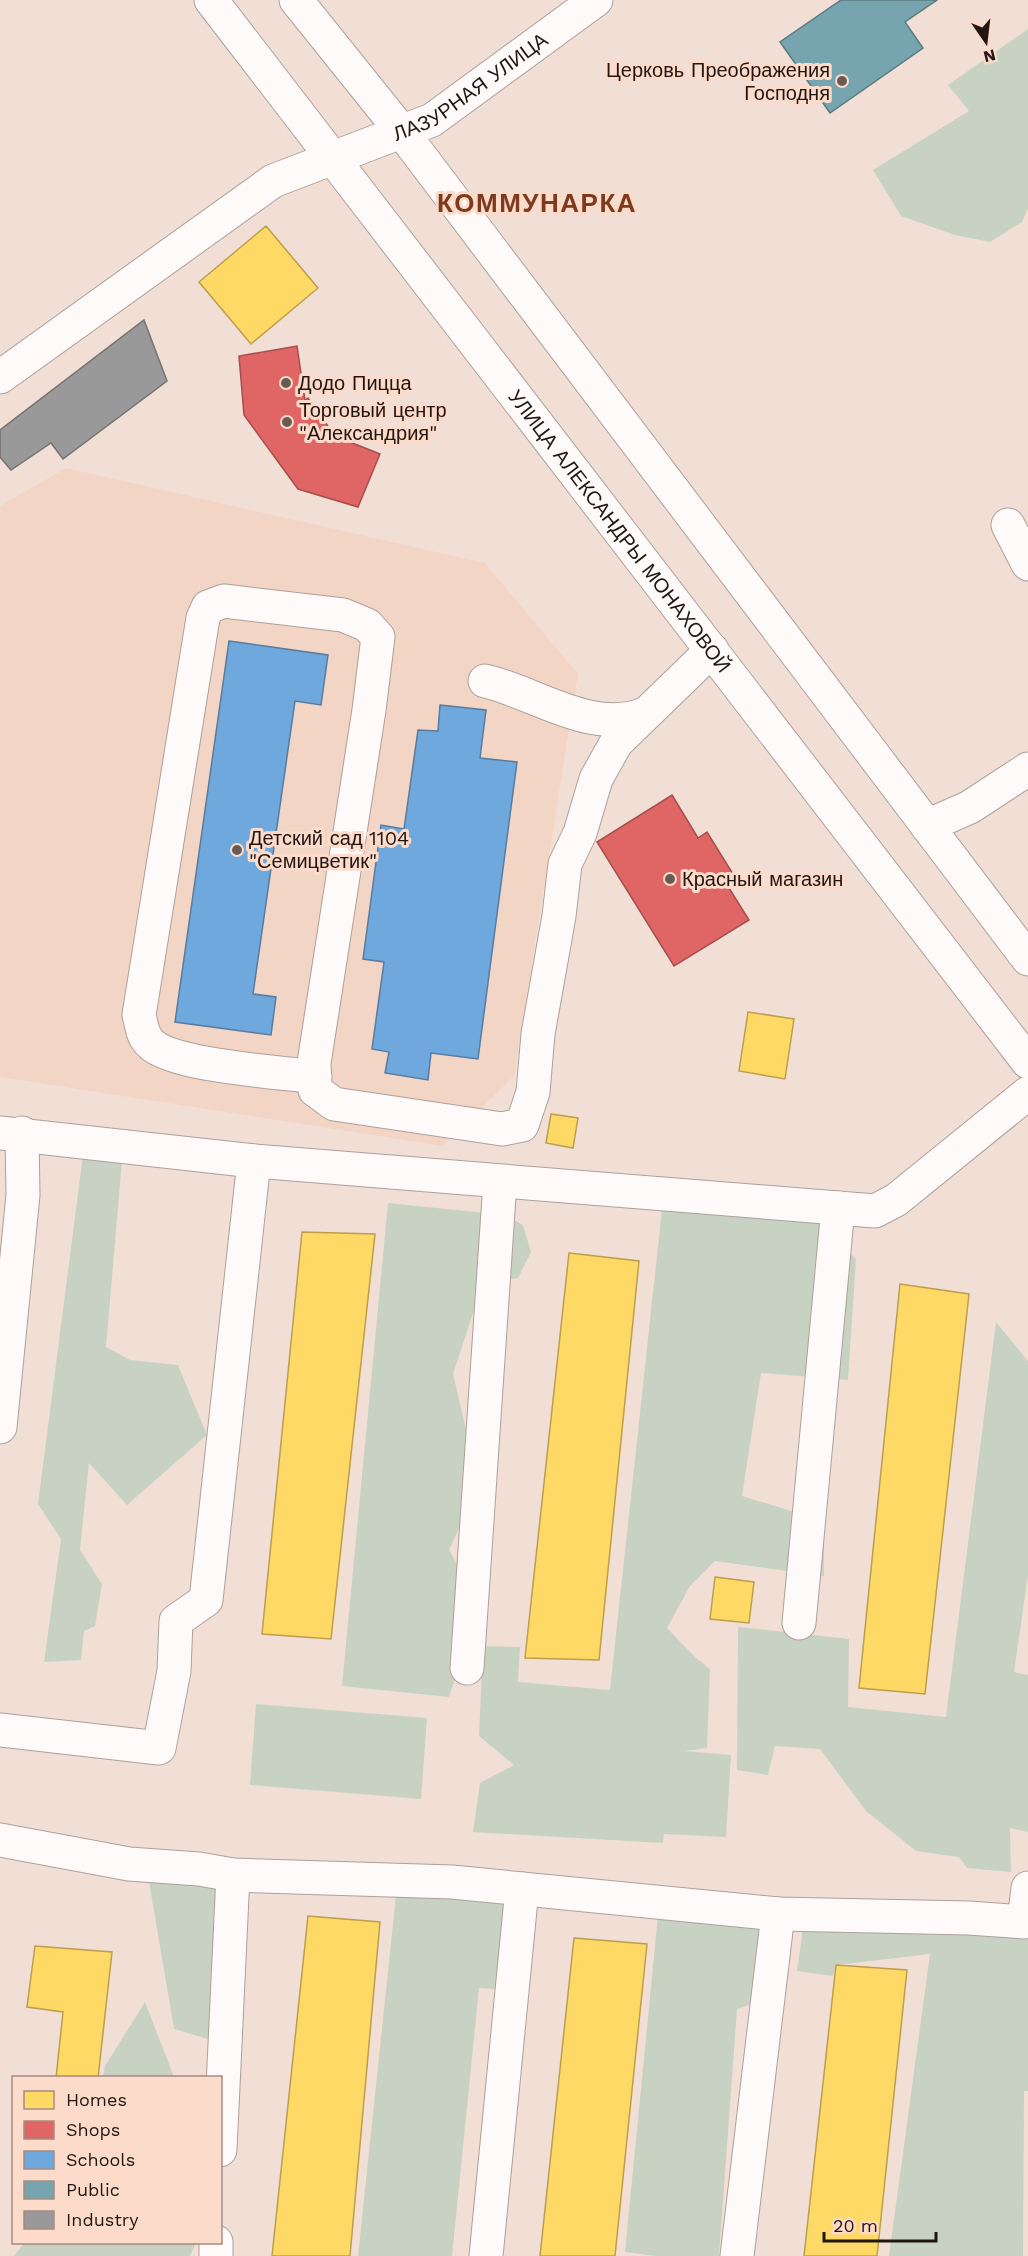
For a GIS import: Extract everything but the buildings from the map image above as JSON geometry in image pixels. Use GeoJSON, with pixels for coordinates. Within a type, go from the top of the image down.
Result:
{"type":"FeatureCollection","features":[{"type":"Feature","properties":{"kind":"main road","name":"УЛИЦА АЛЕКСАНДРЫ МОНАХОВОЙ"},"geometry":{"type":"LineString","coordinates":[[212,0],[1028,1062]]}},
{"type":"Feature","properties":{"kind":"main road"},"geometry":{"type":"LineString","coordinates":[[296,0],[402,132],[1028,959]]}},
{"type":"Feature","properties":{"kind":"main road","name":"ЛАЗУРНАЯ УЛИЦА"},"geometry":{"type":"LineString","coordinates":[[0,377],[273,181],[432,120],[596,0]]}},
{"type":"Feature","properties":{"kind":"main road"},"geometry":{"type":"LineString","coordinates":[[1008,525],[1028,564]]}},
{"type":"Feature","properties":{"kind":"main road"},"geometry":{"type":"LineString","coordinates":[[315,1077],[184,1059],[153,1047],[144,1036],[139,1015],[203,618],[208,607],[224,601],[343,615],[367,625],[378,637],[314,1063],[315,1077],[315,1090],[334,1104],[502,1129],[522,1125],[533,1092],[538,1034],[559,916],[565,864],[580,833],[596,779],[616,743],[712,650]]}},
{"type":"Feature","properties":{"kind":"main road"},"geometry":{"type":"LineString","coordinates":[[485,681],[515,688],[547,705],[602,720],[628,720],[645,714]]}},
{"type":"Feature","properties":{"kind":"main road"},"geometry":{"type":"LineString","coordinates":[[927,826],[970,807],[1028,769]]}},
{"type":"Feature","properties":{"kind":"main road"},"geometry":{"type":"LineString","coordinates":[[0,1427],[23,1195],[11,1133],[254,1161],[875,1211],[896,1200],[1028,1093]]}},
{"type":"Feature","properties":{"kind":"main road"},"geometry":{"type":"LineString","coordinates":[[1,1731],[159,1748],[174,1671],[176,1621],[206,1600],[254,1161]]}},
{"type":"Feature","properties":{"kind":"main road"},"geometry":{"type":"LineString","coordinates":[[467,1668],[500,1182]]}},
{"type":"Feature","properties":{"kind":"main road"},"geometry":{"type":"LineString","coordinates":[[799,1623],[838,1208]]}},
{"type":"Feature","properties":{"kind":"main road"},"geometry":{"type":"LineString","coordinates":[[0,1840],[129,1864],[199,1869],[233,1875],[452,1882],[778,1914],[969,1918],[1024,1922],[1028,1888]]}},
{"type":"Feature","properties":{"kind":"main road"},"geometry":{"type":"LineString","coordinates":[[222,2108],[233,1875]]}},
{"type":"Feature","properties":{"kind":"main road"},"geometry":{"type":"LineString","coordinates":[[486,2256],[522,1890]]}},
{"type":"Feature","properties":{"kind":"main road"},"geometry":{"type":"LineString","coordinates":[[737,2256],[778,1914]]}},
{"type":"Feature","properties":{"kind":"shaded area"},"geometry":{"type":"Polygon","coordinates":[[[66,468],[485,563],[578,674],[514,1076],[443,1146],[0,1077],[0,506],[66,468]]]}},
{"type":"Feature","properties":{"kind":"green space"},"geometry":{"type":"Polygon","coordinates":[[[1028,29],[1028,208],[1022,222],[990,242],[955,235],[901,216],[873,170],[969,111],[948,85],[1028,29]]]}},
{"type":"Feature","properties":{"kind":"green space"},"geometry":{"type":"Polygon","coordinates":[[[84,1147],[123,1149],[106,1347],[130,1360],[178,1365],[207,1435],[127,1505],[89,1463],[80,1550],[102,1584],[95,1626],[84,1631],[81,1660],[44,1662],[61,1539],[38,1504],[84,1147]]]}},
{"type":"Feature","properties":{"kind":"green space"},"geometry":{"type":"Polygon","coordinates":[[[664,1191],[809,1214],[856,1259],[848,1380],[761,1373],[742,1496],[824,1521],[824,1576],[715,1561],[690,1586],[667,1628],[710,1669],[707,1748],[684,1751],[731,1755],[726,1837],[664,1834],[663,1843],[473,1832],[480,1783],[514,1765],[479,1736],[483,1646],[520,1647],[518,1682],[610,1690],[664,1191]]]}},
{"type":"Feature","properties":{"kind":"green space"},"geometry":{"type":"Polygon","coordinates":[[[388,1203],[505,1215],[523,1225],[531,1252],[518,1278],[483,1283],[453,1374],[479,1485],[449,1550],[486,1616],[460,1664],[449,1697],[342,1686],[388,1203]]]}},
{"type":"Feature","properties":{"kind":"green space"},"geometry":{"type":"Polygon","coordinates":[[[996,1322],[1028,1361],[1028,1575],[1014,1672],[1028,1675],[1028,1832],[1010,1828],[1011,1872],[967,1868],[959,1857],[916,1851],[866,1811],[820,1749],[775,1746],[768,1775],[737,1770],[738,1627],[849,1639],[848,1707],[946,1717],[996,1322]]]}},
{"type":"Feature","properties":{"kind":"green space"},"geometry":{"type":"Polygon","coordinates":[[[256,1704],[427,1718],[421,1799],[250,1785],[256,1704]]]}},
{"type":"Feature","properties":{"kind":"green space"},"geometry":{"type":"Polygon","coordinates":[[[146,1864],[238,1872],[211,2040],[174,2029],[146,1864]]]}},
{"type":"Feature","properties":{"kind":"green space"},"geometry":{"type":"Polygon","coordinates":[[[397,1886],[511,1899],[510,1990],[479,1988],[452,2256],[358,2256],[397,1886]]]}},
{"type":"Feature","properties":{"kind":"green space"},"geometry":{"type":"Polygon","coordinates":[[[659,1905],[767,1916],[767,1999],[737,2009],[719,2256],[656,2256],[625,2252],[659,1905]]]}},
{"type":"Feature","properties":{"kind":"green space"},"geometry":{"type":"Polygon","coordinates":[[[806,1907],[1028,1937],[1028,2091],[1024,2091],[1023,2256],[889,2256],[930,1954],[836,1965],[833,1976],[797,1971],[806,1907]]]}},
{"type":"Feature","properties":{"kind":"green space"},"geometry":{"type":"Polygon","coordinates":[[[145,2002],[174,2076],[103,2076],[105,2066],[145,2002]]]}},
{"type":"Feature","properties":{"kind":"green space"},"geometry":{"type":"Polygon","coordinates":[[[23,2244],[196,2244],[190,2256],[14,2256],[23,2244]]]}},
{"type":"Feature","properties":{"kind":"place","name":"Церковь Преображения Господня"},"geometry":{"type":"Point","coordinates":[842,81]}},
{"type":"Feature","properties":{"kind":"place","name":"Додо Пицца"},"geometry":{"type":"Point","coordinates":[286,383]}},
{"type":"Feature","properties":{"kind":"place","name":"Торговый центр \"Александрия\""},"geometry":{"type":"Point","coordinates":[287,422]}},
{"type":"Feature","properties":{"kind":"place","name":"Детский сад 1104 \"Семицветик\""},"geometry":{"type":"Point","coordinates":[237,850]}},
{"type":"Feature","properties":{"kind":"place","name":"Красный магазин"},"geometry":{"type":"Point","coordinates":[670,879]}},
{"type":"Feature","properties":{"kind":"district","name":"КОММУНАРКА"},"geometry":{"type":"Point","coordinates":[537,203]}}]}
